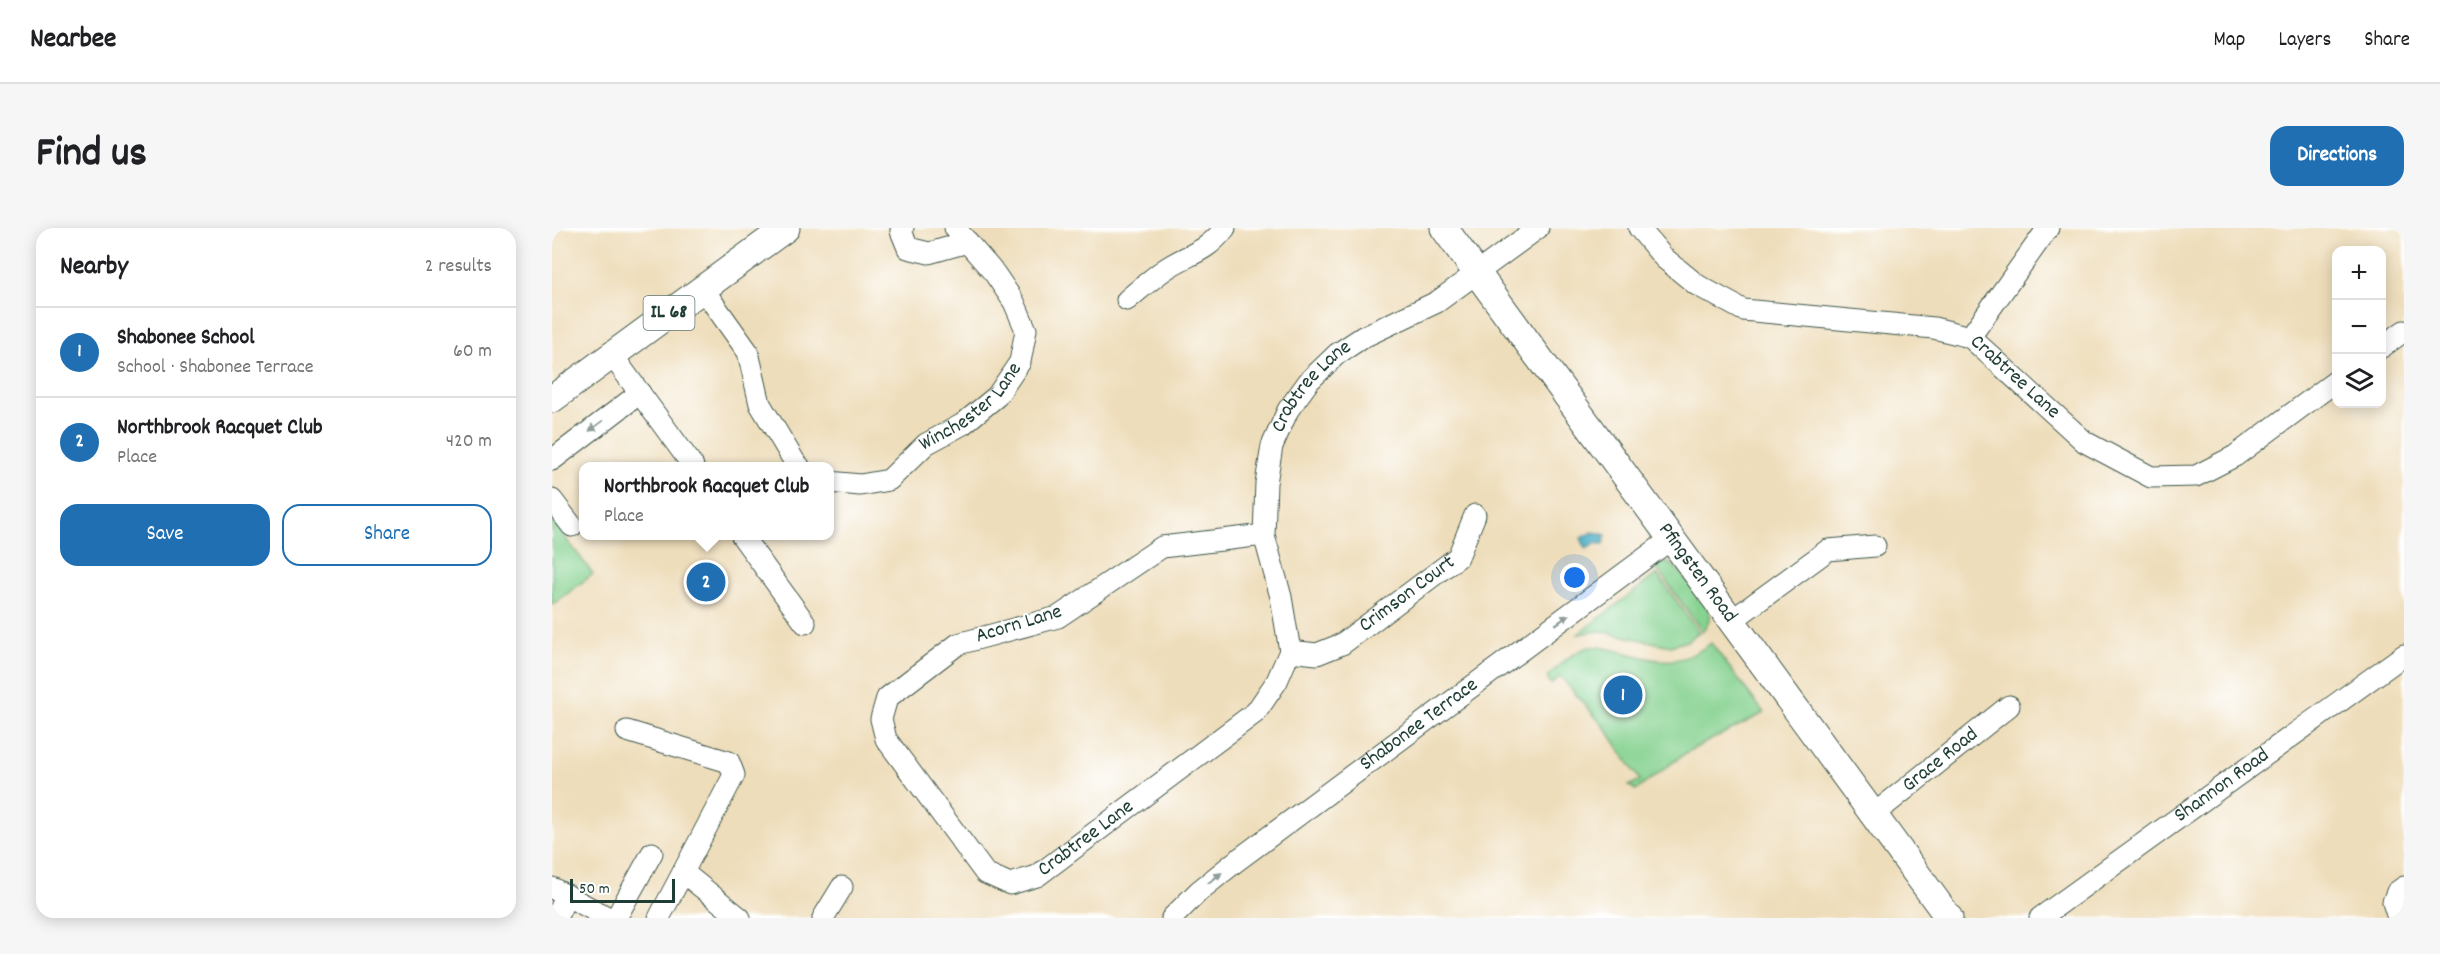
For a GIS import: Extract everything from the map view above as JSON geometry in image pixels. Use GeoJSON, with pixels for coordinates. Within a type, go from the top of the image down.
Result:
{"type":"FeatureCollection","features":[{"type":"Feature","properties":{"kind":"main road","name":"IL 68"},"geometry":{"type":"LineString","coordinates":[[552,399],[786,228]]}},
{"type":"Feature","properties":{"kind":"main road","name":"Pfingsten Road"},"geometry":{"type":"LineString","coordinates":[[1444,228],[1949,918]]}},
{"type":"Feature","properties":{"kind":"street","name":"Winchester Lane"},"geometry":{"type":"LineString","coordinates":[[834,482],[860,485],[889,480],[926,444],[963,424],[997,396],[1020,362],[1026,330],[1022,321],[1007,293],[962,235],[929,253],[908,248],[901,231],[903,228]]}},
{"type":"Feature","properties":{"kind":"street"},"geometry":{"type":"LineString","coordinates":[[1127,300],[1166,269],[1199,253],[1216,240],[1225,228]]}},
{"type":"Feature","properties":{"kind":"street","name":"Crabtree Lane"},"geometry":{"type":"LineString","coordinates":[[886,739],[985,873],[1010,884],[1037,876],[1256,712],[1277,681],[1290,651],[1281,597],[1264,535],[1266,483],[1272,446],[1288,410],[1309,381],[1337,354],[1363,337],[1437,302],[1538,228]]}},
{"type":"Feature","properties":{"kind":"street","name":"Crabtree Lane"},"geometry":{"type":"LineString","coordinates":[[1639,228],[1664,258],[1697,285],[1743,310],[1934,328],[1970,337],[2085,442],[2151,477],[2196,476],[2235,456],[2332,385]]}},
{"type":"Feature","properties":{"kind":"street"},"geometry":{"type":"LineString","coordinates":[[1970,337],[2048,228]]}},
{"type":"Feature","properties":{"kind":"street"},"geometry":{"type":"LineString","coordinates":[[703,289],[748,352],[760,404],[796,462]]}},
{"type":"Feature","properties":{"kind":"street"},"geometry":{"type":"LineString","coordinates":[[2386,344],[2404,330]]}},
{"type":"Feature","properties":{"kind":"street"},"geometry":{"type":"LineString","coordinates":[[612,355],[690,462]]}},
{"type":"Feature","properties":{"kind":"street"},"geometry":{"type":"LineString","coordinates":[[552,460],[640,393]]}},
{"type":"Feature","properties":{"kind":"street"},"geometry":{"type":"LineString","coordinates":[[552,500],[572,526]]}},
{"type":"Feature","properties":{"kind":"street","name":"Crimson Court"},"geometry":{"type":"LineString","coordinates":[[1290,651],[1317,654],[1342,644],[1458,557],[1475,515]]}},
{"type":"Feature","properties":{"kind":"street","name":"Acorn Lane"},"geometry":{"type":"LineString","coordinates":[[886,739],[881,719],[887,698],[958,644],[1058,617],[1162,547],[1264,535]]}},
{"type":"Feature","properties":{"kind":"street","name":"Shabonee Terrace"},"geometry":{"type":"LineString","coordinates":[[1172,918],[1199,891],[1235,862],[1671,539]]}},
{"type":"Feature","properties":{"kind":"street"},"geometry":{"type":"LineString","coordinates":[[745,540],[805,623]]}},
{"type":"Feature","properties":{"kind":"street"},"geometry":{"type":"LineString","coordinates":[[1731,621],[1828,550],[1875,546]]}},
{"type":"Feature","properties":{"kind":"street","name":"Shannon Road"},"geometry":{"type":"LineString","coordinates":[[2040,918],[2404,655]]}},
{"type":"Feature","properties":{"kind":"street","name":"Grace Road"},"geometry":{"type":"LineString","coordinates":[[1874,815],[2009,706]]}},
{"type":"Feature","properties":{"kind":"street"},"geometry":{"type":"LineString","coordinates":[[627,731],[729,762],[734,775],[659,918]]}},
{"type":"Feature","properties":{"kind":"street"},"geometry":{"type":"LineString","coordinates":[[616,918],[652,853]]}},
{"type":"Feature","properties":{"kind":"street"},"geometry":{"type":"LineString","coordinates":[[684,873],[740,918]]}},
{"type":"Feature","properties":{"kind":"street"},"geometry":{"type":"LineString","coordinates":[[2398,918],[2393,902],[2397,892],[2404,887]]}},
{"type":"Feature","properties":{"kind":"street"},"geometry":{"type":"LineString","coordinates":[[823,918],[842,888]]}},
{"type":"Feature","properties":{"kind":"street"},"geometry":{"type":"LineString","coordinates":[[559,899],[609,918]]}},
{"type":"Feature","properties":{"kind":"green space"},"geometry":{"type":"Polygon","coordinates":[[[552,520],[593,574],[552,605],[552,520]]]}},
{"type":"Feature","properties":{"kind":"green space"},"geometry":{"type":"Polygon","coordinates":[[[1667,562],[1692,585],[1708,609],[1710,619],[1702,631],[1653,563],[1667,562]]]}},
{"type":"Feature","properties":{"kind":"green space"},"geometry":{"type":"Polygon","coordinates":[[[1657,574],[1699,632],[1687,641],[1670,646],[1600,631],[1578,634],[1657,574]]]}},
{"type":"Feature","properties":{"kind":"green space"},"geometry":{"type":"Polygon","coordinates":[[[1711,643],[1764,713],[1687,752],[1636,790],[1629,786],[1640,780],[1606,729],[1560,676],[1551,684],[1548,680],[1548,676],[1566,660],[1590,647],[1653,659],[1675,660],[1698,652],[1711,643]]]}},
{"type":"Feature","properties":{"kind":"water"},"geometry":{"type":"Polygon","coordinates":[[[1593,532],[1606,535],[1603,545],[1597,543],[1586,549],[1581,538],[1593,532]]]}},
{"type":"Feature","properties":{"kind":"place","name":"Northbrook Racquet Club"},"geometry":{"type":"Point","coordinates":[706,582]}},
{"type":"Feature","properties":{"kind":"place","name":"Shabonee School"},"geometry":{"type":"Point","coordinates":[1623,695]}}]}
